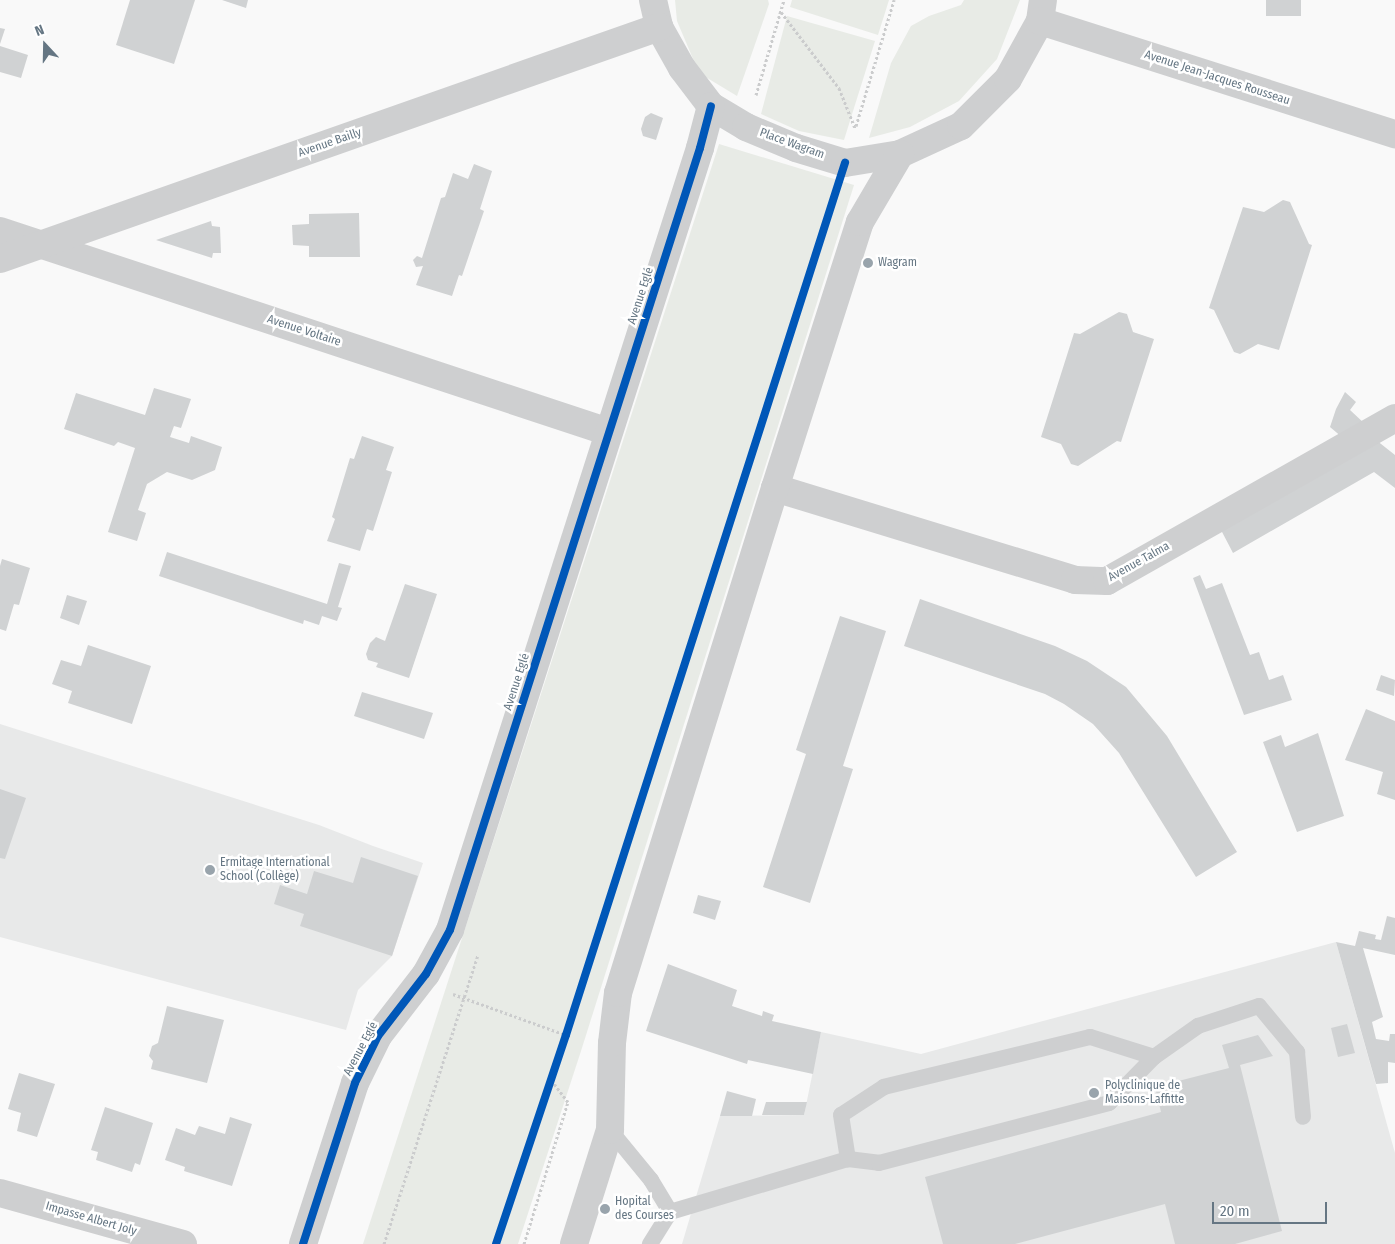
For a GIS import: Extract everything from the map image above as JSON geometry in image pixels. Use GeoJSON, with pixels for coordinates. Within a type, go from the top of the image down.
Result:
{"type":"FeatureCollection","features":[{"type":"Feature","properties":{"kind":"street","name":"Place Wagram"},"geometry":{"type":"LineString","coordinates":[[653,0],[659,27],[682,68],[711,106],[746,127],[796,148],[844,163],[900,154],[961,126],[1008,79],[1041,10]]}},
{"type":"Feature","properties":{"kind":"street","name":"Avenue Jean-Jacques Rousseau"},"geometry":{"type":"LineString","coordinates":[[1041,10],[1395,134]]}},
{"type":"Feature","properties":{"kind":"street","name":"Avenue Bailly"},"geometry":{"type":"LineString","coordinates":[[0,259],[659,27]]}},
{"type":"Feature","properties":{"kind":"street","name":"Avenue Eglé"},"geometry":{"type":"LineString","coordinates":[[303,1244],[355,1083],[378,1036],[426,974],[450,930],[700,148],[711,106]]}},
{"type":"Feature","properties":{"kind":"street"},"geometry":{"type":"LineString","coordinates":[[574,1244],[610,1130],[612,1043],[618,993],[860,222],[900,154]]}},
{"type":"Feature","properties":{"kind":"street","name":"Avenue Voltaire"},"geometry":{"type":"LineString","coordinates":[[0,231],[608,432]]}},
{"type":"Feature","properties":{"kind":"street","name":"Avenue Talma"},"geometry":{"type":"LineString","coordinates":[[775,488],[1076,580],[1107,581],[1395,418]]}},
{"type":"Feature","properties":{"kind":"street","name":"Impasse Albert Joly"},"geometry":{"type":"LineString","coordinates":[[0,1193],[182,1244]]}},
{"type":"Feature","properties":{"kind":"lane"},"geometry":{"type":"LineString","coordinates":[[650,1244],[670,1212],[848,1159],[879,1163],[1109,1102],[1154,1057],[1198,1026],[1259,1006],[1297,1052],[1303,1117]]}},
{"type":"Feature","properties":{"kind":"lane"},"geometry":{"type":"LineString","coordinates":[[848,1159],[841,1115],[884,1087],[1090,1037],[1154,1057]]}},
{"type":"Feature","properties":{"kind":"lane"},"geometry":{"type":"LineString","coordinates":[[610,1130],[651,1180],[670,1212]]}},
{"type":"Feature","properties":{"kind":"path"},"geometry":{"type":"LineString","coordinates":[[746,127],[784,0]]}},
{"type":"Feature","properties":{"kind":"path"},"geometry":{"type":"LineString","coordinates":[[844,163],[894,0]]}},
{"type":"Feature","properties":{"kind":"path"},"geometry":{"type":"LineString","coordinates":[[781,11],[839,88],[855,128]]}},
{"type":"Feature","properties":{"kind":"path"},"geometry":{"type":"LineString","coordinates":[[450,993],[566,1035]]}},
{"type":"Feature","properties":{"kind":"path"},"geometry":{"type":"LineString","coordinates":[[563,1043],[569,1025]]}},
{"type":"Feature","properties":{"kind":"path"},"geometry":{"type":"LineString","coordinates":[[547,1088],[553,1070]]}},
{"type":"Feature","properties":{"kind":"path"},"geometry":{"type":"LineString","coordinates":[[524,1244],[568,1102],[550,1078]]}},
{"type":"Feature","properties":{"kind":"shaded area"},"geometry":{"type":"Polygon","coordinates":[[[675,0],[768,0],[769,4],[737,96],[699,73],[677,21],[675,0]]]}},
{"type":"Feature","properties":{"kind":"shaded area"},"geometry":{"type":"Polygon","coordinates":[[[792,0],[889,0],[878,35],[790,7],[792,0]]]}},
{"type":"Feature","properties":{"kind":"shaded area"},"geometry":{"type":"Polygon","coordinates":[[[964,0],[1020,0],[997,59],[959,101],[910,127],[869,138],[891,63],[911,26],[929,16],[961,5],[964,0]]]}},
{"type":"Feature","properties":{"kind":"shaded area"},"geometry":{"type":"Polygon","coordinates":[[[787,16],[875,41],[844,140],[799,131],[761,114],[787,16]]]}},
{"type":"Feature","properties":{"kind":"shaded area"},"geometry":{"type":"Polygon","coordinates":[[[719,144],[854,185],[581,1051],[518,1244],[363,1244],[719,144]]]}},
{"type":"Feature","properties":{"kind":"shaded area","name":"Ermitage International School (Collège)"},"geometry":{"type":"Polygon","coordinates":[[[0,724],[319,825],[423,863],[392,956],[358,990],[346,1030],[0,937],[0,724]]]}},
{"type":"Feature","properties":{"kind":"shaded area","name":"Polyclinique de Maisons-Laffitte"},"geometry":{"type":"Polygon","coordinates":[[[1336,942],[1395,1153],[1395,1244],[682,1244],[720,1116],[804,1115],[821,1032],[921,1054],[1336,942]]]}},
{"type":"Feature","properties":{"kind":"building"},"geometry":{"type":"Polygon","coordinates":[[[130,0],[195,0],[174,64],[116,45],[130,0]]]}},
{"type":"Feature","properties":{"kind":"building"},"geometry":{"type":"Polygon","coordinates":[[[222,0],[248,0],[246,8],[222,0]]]}},
{"type":"Feature","properties":{"kind":"building"},"geometry":{"type":"Polygon","coordinates":[[[1266,0],[1301,0],[1301,16],[1266,16],[1266,0]]]}},
{"type":"Feature","properties":{"kind":"building"},"geometry":{"type":"Polygon","coordinates":[[[0,28],[5,29],[0,44],[0,28]]]}},
{"type":"Feature","properties":{"kind":"building"},"geometry":{"type":"Polygon","coordinates":[[[0,46],[28,55],[21,78],[0,72],[0,46]]]}},
{"type":"Feature","properties":{"kind":"building"},"geometry":{"type":"Polygon","coordinates":[[[651,113],[663,118],[656,140],[643,136],[641,129],[645,117],[651,113]]]}},
{"type":"Feature","properties":{"kind":"building"},"geometry":{"type":"Polygon","coordinates":[[[474,164],[492,171],[480,209],[484,211],[462,276],[459,275],[452,296],[416,285],[423,266],[416,267],[413,260],[417,256],[422,258],[441,198],[445,197],[453,173],[468,179],[474,164]]]}},
{"type":"Feature","properties":{"kind":"building"},"geometry":{"type":"Polygon","coordinates":[[[1283,200],[1290,202],[1309,244],[1312,245],[1279,350],[1258,344],[1240,354],[1234,352],[1214,310],[1209,308],[1243,207],[1264,212],[1283,200]]]}},
{"type":"Feature","properties":{"kind":"building"},"geometry":{"type":"Polygon","coordinates":[[[359,213],[360,257],[309,257],[309,246],[293,245],[292,225],[309,224],[309,214],[359,213]]]}},
{"type":"Feature","properties":{"kind":"building"},"geometry":{"type":"Polygon","coordinates":[[[211,221],[212,226],[220,227],[221,253],[213,253],[212,258],[156,240],[211,221]]]}},
{"type":"Feature","properties":{"kind":"building"},"geometry":{"type":"Polygon","coordinates":[[[1119,312],[1127,314],[1133,332],[1154,339],[1121,442],[1117,441],[1078,466],[1071,464],[1061,444],[1041,437],[1074,333],[1080,334],[1119,312]]]}},
{"type":"Feature","properties":{"kind":"building"},"geometry":{"type":"Polygon","coordinates":[[[154,388],[191,399],[181,428],[174,426],[170,437],[189,443],[191,436],[222,447],[215,470],[192,480],[167,472],[147,484],[138,510],[146,513],[137,541],[108,532],[135,448],[118,442],[114,446],[64,429],[76,393],[145,415],[154,388]]]}},
{"type":"Feature","properties":{"kind":"building"},"geometry":{"type":"Polygon","coordinates":[[[1345,392],[1356,402],[1350,410],[1365,424],[1343,438],[1330,427],[1336,409],[1345,392]]]}},
{"type":"Feature","properties":{"kind":"building"},"geometry":{"type":"Polygon","coordinates":[[[362,436],[394,447],[386,470],[392,472],[373,531],[367,529],[360,551],[327,541],[335,519],[332,517],[350,458],[354,459],[362,436]]]}},
{"type":"Feature","properties":{"kind":"building"},"geometry":{"type":"Polygon","coordinates":[[[1376,440],[1395,455],[1395,488],[1374,472],[1233,553],[1221,530],[1376,440]]]}},
{"type":"Feature","properties":{"kind":"building"},"geometry":{"type":"Polygon","coordinates":[[[167,552],[327,604],[339,563],[351,566],[338,607],[342,608],[337,621],[322,616],[319,625],[304,620],[303,624],[159,576],[167,552]]]}},
{"type":"Feature","properties":{"kind":"building"},"geometry":{"type":"Polygon","coordinates":[[[2,559],[30,568],[19,605],[14,604],[6,631],[0,629],[0,566],[2,559]]]}},
{"type":"Feature","properties":{"kind":"building"},"geometry":{"type":"Polygon","coordinates":[[[1200,575],[1206,589],[1222,583],[1250,655],[1259,652],[1269,680],[1283,675],[1292,700],[1244,715],[1193,578],[1200,575]]]}},
{"type":"Feature","properties":{"kind":"building"},"geometry":{"type":"Polygon","coordinates":[[[405,584],[437,594],[409,678],[376,667],[378,663],[368,660],[366,654],[370,643],[376,637],[385,641],[405,584]]]}},
{"type":"Feature","properties":{"kind":"building"},"geometry":{"type":"Polygon","coordinates":[[[67,595],[87,601],[79,625],[60,618],[67,595]]]}},
{"type":"Feature","properties":{"kind":"building"},"geometry":{"type":"Polygon","coordinates":[[[920,599],[1055,646],[1087,661],[1126,687],[1167,736],[1237,852],[1196,877],[1119,753],[1093,724],[1064,704],[1045,694],[904,646],[920,599]]]}},
{"type":"Feature","properties":{"kind":"building"},"geometry":{"type":"Polygon","coordinates":[[[840,616],[886,631],[843,766],[853,769],[810,903],[763,887],[806,754],[796,750],[840,616]]]}},
{"type":"Feature","properties":{"kind":"building"},"geometry":{"type":"Polygon","coordinates":[[[88,645],[151,666],[132,724],[68,703],[72,691],[52,684],[61,660],[81,666],[88,645]]]}},
{"type":"Feature","properties":{"kind":"building"},"geometry":{"type":"Polygon","coordinates":[[[1381,675],[1395,680],[1394,696],[1376,690],[1381,675]]]}},
{"type":"Feature","properties":{"kind":"building"},"geometry":{"type":"Polygon","coordinates":[[[362,692],[433,713],[424,739],[354,716],[362,692]]]}},
{"type":"Feature","properties":{"kind":"building"},"geometry":{"type":"Polygon","coordinates":[[[1366,709],[1395,721],[1395,800],[1377,794],[1383,772],[1345,760],[1366,709]]]}},
{"type":"Feature","properties":{"kind":"building"},"geometry":{"type":"Polygon","coordinates":[[[1318,733],[1344,816],[1297,832],[1263,742],[1281,735],[1285,747],[1318,733]]]}},
{"type":"Feature","properties":{"kind":"building"},"geometry":{"type":"Polygon","coordinates":[[[0,789],[26,798],[5,859],[0,858],[0,789]]]}},
{"type":"Feature","properties":{"kind":"building"},"geometry":{"type":"Polygon","coordinates":[[[361,857],[418,876],[392,956],[300,926],[304,914],[274,904],[280,885],[307,894],[314,871],[353,883],[361,857]]]}},
{"type":"Feature","properties":{"kind":"building"},"geometry":{"type":"Polygon","coordinates":[[[698,895],[721,901],[715,920],[693,913],[698,895]]]}},
{"type":"Feature","properties":{"kind":"building"},"geometry":{"type":"Polygon","coordinates":[[[1387,916],[1395,918],[1395,955],[1363,948],[1383,1017],[1372,1022],[1376,1039],[1389,1041],[1390,1034],[1395,1034],[1395,1063],[1388,1062],[1388,1083],[1376,1084],[1336,942],[1355,946],[1359,931],[1376,935],[1375,939],[1381,940],[1387,916]]]}},
{"type":"Feature","properties":{"kind":"building"},"geometry":{"type":"Polygon","coordinates":[[[668,964],[737,990],[732,1006],[762,1016],[763,1011],[774,1015],[772,1021],[821,1032],[813,1074],[748,1060],[747,1064],[646,1031],[668,964]]]}},
{"type":"Feature","properties":{"kind":"building"},"geometry":{"type":"Polygon","coordinates":[[[167,1006],[224,1020],[207,1083],[151,1069],[153,1061],[149,1056],[152,1046],[158,1043],[167,1006]]]}},
{"type":"Feature","properties":{"kind":"building"},"geometry":{"type":"Polygon","coordinates":[[[1347,1024],[1355,1053],[1338,1057],[1331,1028],[1347,1024]]]}},
{"type":"Feature","properties":{"kind":"building"},"geometry":{"type":"Polygon","coordinates":[[[1258,1035],[1273,1056],[1240,1065],[1282,1231],[1235,1244],[1175,1244],[1165,1204],[1015,1244],[943,1244],[925,1177],[1161,1112],[1155,1087],[1229,1068],[1222,1045],[1258,1035]]]}},
{"type":"Feature","properties":{"kind":"building"},"geometry":{"type":"Polygon","coordinates":[[[19,1073],[55,1084],[37,1137],[17,1131],[21,1113],[8,1109],[19,1073]]]}},
{"type":"Feature","properties":{"kind":"building"},"geometry":{"type":"Polygon","coordinates":[[[727,1091],[756,1099],[752,1116],[720,1116],[727,1091]]]}},
{"type":"Feature","properties":{"kind":"building"},"geometry":{"type":"Polygon","coordinates":[[[766,1102],[807,1102],[804,1115],[762,1115],[766,1102]]]}},
{"type":"Feature","properties":{"kind":"building"},"geometry":{"type":"Polygon","coordinates":[[[105,1107],[153,1123],[140,1165],[135,1163],[132,1172],[96,1160],[98,1152],[91,1150],[105,1107]]]}},
{"type":"Feature","properties":{"kind":"building"},"geometry":{"type":"Polygon","coordinates":[[[230,1117],[252,1124],[232,1186],[184,1171],[185,1167],[165,1160],[176,1128],[195,1135],[199,1126],[225,1134],[230,1117]]]}},
{"type":"Feature","properties":{"kind":"cycle path"},"geometry":{"type":"LineString","coordinates":[[303,1244],[355,1083],[378,1036],[426,974],[450,930],[700,148],[711,106]]}},
{"type":"Feature","properties":{"kind":"cycle path"},"geometry":{"type":"LineString","coordinates":[[496,1244],[566,1035],[845,163]]}},
{"type":"Feature","properties":{"kind":"place","name":"Wagram"},"geometry":{"type":"Point","coordinates":[868,263]}},
{"type":"Feature","properties":{"kind":"place","name":"Ermitage International School (Collège)"},"geometry":{"type":"Point","coordinates":[210,870]}},
{"type":"Feature","properties":{"kind":"place","name":"Polyclinique de Maisons-Laffitte"},"geometry":{"type":"Point","coordinates":[1094,1093]}},
{"type":"Feature","properties":{"kind":"place","name":"Hopital des Courses"},"geometry":{"type":"Point","coordinates":[605,1209]}}]}
